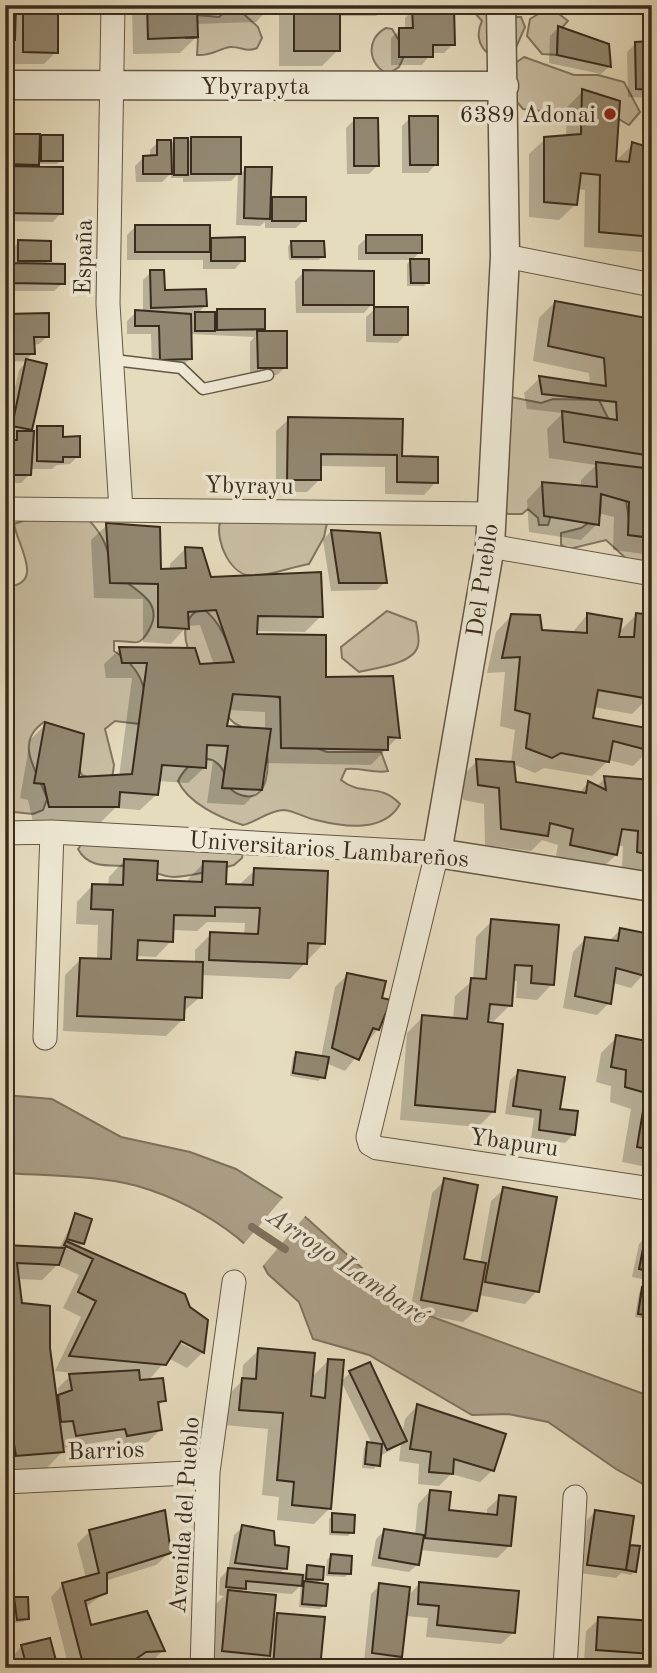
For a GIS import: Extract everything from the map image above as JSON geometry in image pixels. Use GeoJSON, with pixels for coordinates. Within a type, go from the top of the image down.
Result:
{"type":"FeatureCollection","features":[{"type":"Feature","properties":{"kind":"street","name":"España"},"geometry":{"type":"LineString","coordinates":[[113,5],[108,304],[114,360],[121,510]]}},
{"type":"Feature","properties":{"kind":"street","name":"Del Pueblo"},"geometry":{"type":"LineString","coordinates":[[370,1144],[368,1137],[437,853],[490,546],[505,256],[501,5]]}},
{"type":"Feature","properties":{"kind":"street","name":"Ybyrapyta"},"geometry":{"type":"LineString","coordinates":[[5,85],[504,86]]}},
{"type":"Feature","properties":{"kind":"street"},"geometry":{"type":"LineString","coordinates":[[505,256],[652,285]]}},
{"type":"Feature","properties":{"kind":"street","name":"Ybyrayu"},"geometry":{"type":"LineString","coordinates":[[5,509],[492,514]]}},
{"type":"Feature","properties":{"kind":"street"},"geometry":{"type":"LineString","coordinates":[[490,546],[652,574]]}},
{"type":"Feature","properties":{"kind":"street"},"geometry":{"type":"LineString","coordinates":[[45,1038],[52,832]]}},
{"type":"Feature","properties":{"kind":"street","name":"Universitarios Lambareños"},"geometry":{"type":"LineString","coordinates":[[5,833],[52,832],[437,853],[652,887]]}},
{"type":"Feature","properties":{"kind":"street","name":"Ybapuru"},"geometry":{"type":"LineString","coordinates":[[370,1144],[377,1148],[652,1189]]}},
{"type":"Feature","properties":{"kind":"street","name":"Avenida del Pueblo"},"geometry":{"type":"LineString","coordinates":[[202,1668],[208,1472],[234,1282]]}},
{"type":"Feature","properties":{"kind":"street","name":"Barrios"},"geometry":{"type":"LineString","coordinates":[[5,1482],[208,1472]]}},
{"type":"Feature","properties":{"kind":"street"},"geometry":{"type":"LineString","coordinates":[[565,1668],[575,1497]]}},
{"type":"Feature","properties":{"kind":"lane"},"geometry":{"type":"LineString","coordinates":[[114,360],[181,368],[203,389],[268,375]]}},
{"type":"Feature","properties":{"kind":"shaded area"},"geometry":{"type":"Polygon","coordinates":[[[474,5],[501,5],[512,17],[521,17],[525,27],[514,52],[489,54],[485,51],[479,39],[482,21],[475,13],[474,5]]]}},
{"type":"Feature","properties":{"kind":"shaded area"},"geometry":{"type":"Polygon","coordinates":[[[550,7],[568,21],[558,32],[557,55],[542,54],[527,36],[530,19],[550,7]]]}},
{"type":"Feature","properties":{"kind":"shaded area"},"geometry":{"type":"Polygon","coordinates":[[[237,8],[258,27],[262,38],[257,48],[250,50],[230,47],[197,55],[198,38],[186,38],[185,28],[197,9],[197,15],[219,17],[227,10],[237,8]]]}},
{"type":"Feature","properties":{"kind":"shaded area"},"geometry":{"type":"Polygon","coordinates":[[[386,28],[392,29],[406,52],[399,67],[388,74],[376,65],[372,52],[375,39],[386,28]]]}},
{"type":"Feature","properties":{"kind":"shaded area"},"geometry":{"type":"Polygon","coordinates":[[[524,57],[574,75],[598,75],[624,82],[640,112],[629,125],[610,114],[582,109],[570,114],[523,109],[506,89],[508,68],[524,57]]]}},
{"type":"Feature","properties":{"kind":"shaded area"},"geometry":{"type":"Polygon","coordinates":[[[506,396],[541,403],[553,399],[599,400],[608,418],[604,434],[652,455],[652,472],[625,495],[629,519],[652,530],[652,572],[642,573],[606,540],[569,549],[561,545],[561,533],[581,528],[600,515],[601,494],[587,488],[550,483],[543,499],[553,509],[548,525],[539,525],[538,518],[528,509],[522,514],[508,514],[499,510],[506,396]]]}},
{"type":"Feature","properties":{"kind":"shaded area"},"geometry":{"type":"Polygon","coordinates":[[[46,513],[82,513],[103,539],[115,573],[147,599],[154,617],[146,635],[139,642],[114,641],[114,651],[132,666],[142,682],[148,725],[115,721],[105,729],[114,765],[112,779],[103,784],[82,775],[55,726],[44,722],[30,740],[29,749],[30,759],[47,799],[43,810],[33,814],[5,811],[5,587],[18,585],[25,579],[27,572],[14,524],[46,513]]]}},
{"type":"Feature","properties":{"kind":"shaded area"},"geometry":{"type":"Polygon","coordinates":[[[328,518],[324,537],[309,564],[267,574],[246,575],[232,565],[222,548],[220,522],[328,518]]]}},
{"type":"Feature","properties":{"kind":"shaded area"},"geometry":{"type":"Polygon","coordinates":[[[202,608],[220,628],[235,669],[283,701],[305,744],[327,752],[381,752],[388,771],[346,769],[341,780],[356,788],[378,791],[393,797],[400,804],[393,813],[374,824],[351,826],[316,820],[284,810],[243,825],[215,814],[189,796],[178,781],[190,765],[202,759],[214,761],[220,766],[232,791],[248,796],[256,795],[266,780],[268,758],[264,739],[234,723],[226,715],[192,659],[186,644],[185,629],[190,617],[202,608]]]}},
{"type":"Feature","properties":{"kind":"shaded area"},"geometry":{"type":"Polygon","coordinates":[[[387,611],[416,622],[418,645],[410,657],[402,661],[359,672],[342,658],[341,647],[387,611]]]}},
{"type":"Feature","properties":{"kind":"shaded area"},"geometry":{"type":"Polygon","coordinates":[[[84,841],[244,847],[242,858],[234,865],[174,877],[137,867],[96,864],[83,856],[78,849],[84,841]]]}},
{"type":"Feature","properties":{"kind":"water"},"geometry":{"type":"Polygon","coordinates":[[[5,1095],[52,1099],[121,1137],[190,1152],[236,1169],[284,1199],[247,1246],[226,1229],[188,1206],[134,1185],[78,1177],[5,1173],[5,1095]]]}},
{"type":"Feature","properties":{"kind":"water"},"geometry":{"type":"Polygon","coordinates":[[[302,1214],[362,1268],[372,1287],[397,1304],[652,1397],[652,1489],[616,1469],[548,1422],[508,1414],[472,1415],[369,1355],[313,1339],[299,1302],[268,1274],[262,1263],[302,1214]]]}},
{"type":"Feature","properties":{"kind":"pier"},"geometry":{"type":"Polygon","coordinates":[[[285,1195],[287,1201],[250,1248],[242,1246],[285,1195]]]}},
{"type":"Feature","properties":{"kind":"pier"},"geometry":{"type":"Polygon","coordinates":[[[300,1211],[307,1214],[261,1268],[259,1261],[300,1211]]]}},
{"type":"Feature","properties":{"kind":"building"},"geometry":{"type":"Polygon","coordinates":[[[5,5],[16,5],[15,40],[5,40],[5,5]]]}},
{"type":"Feature","properties":{"kind":"building"},"geometry":{"type":"Polygon","coordinates":[[[23,5],[58,5],[58,53],[23,52],[23,5]]]}},
{"type":"Feature","properties":{"kind":"building"},"geometry":{"type":"Polygon","coordinates":[[[147,5],[273,7],[197,9],[198,37],[148,39],[147,5]]]}},
{"type":"Feature","properties":{"kind":"building"},"geometry":{"type":"Polygon","coordinates":[[[294,5],[340,5],[340,51],[294,51],[294,5]]]}},
{"type":"Feature","properties":{"kind":"building"},"geometry":{"type":"Polygon","coordinates":[[[454,7],[455,45],[433,45],[433,57],[399,57],[399,28],[413,28],[412,8],[454,7]]]}},
{"type":"Feature","properties":{"kind":"building"},"geometry":{"type":"Polygon","coordinates":[[[558,26],[609,44],[611,67],[557,55],[558,26]]]}},
{"type":"Feature","properties":{"kind":"building"},"geometry":{"type":"Polygon","coordinates":[[[652,41],[652,90],[636,89],[635,42],[652,41]]]}},
{"type":"Feature","properties":{"kind":"building"},"geometry":{"type":"Polygon","coordinates":[[[582,89],[620,101],[616,161],[629,162],[632,142],[651,148],[652,237],[599,232],[600,175],[581,173],[577,205],[544,202],[544,137],[581,134],[582,89]]]}},
{"type":"Feature","properties":{"kind":"building"},"geometry":{"type":"Polygon","coordinates":[[[409,116],[438,116],[438,165],[410,165],[409,116]]]}},
{"type":"Feature","properties":{"kind":"building"},"geometry":{"type":"Polygon","coordinates":[[[354,118],[378,118],[379,166],[354,166],[354,118]]]}},
{"type":"Feature","properties":{"kind":"building"},"geometry":{"type":"Polygon","coordinates":[[[5,134],[40,134],[39,165],[5,164],[5,134]]]}},
{"type":"Feature","properties":{"kind":"building"},"geometry":{"type":"Polygon","coordinates":[[[41,135],[63,135],[63,161],[41,161],[41,135]]]}},
{"type":"Feature","properties":{"kind":"building"},"geometry":{"type":"Polygon","coordinates":[[[191,137],[241,137],[241,174],[191,174],[191,137]]]}},
{"type":"Feature","properties":{"kind":"building"},"geometry":{"type":"Polygon","coordinates":[[[174,138],[188,138],[188,175],[174,175],[174,138]]]}},
{"type":"Feature","properties":{"kind":"building"},"geometry":{"type":"Polygon","coordinates":[[[157,140],[171,140],[172,174],[143,174],[143,156],[157,155],[157,140]]]}},
{"type":"Feature","properties":{"kind":"building"},"geometry":{"type":"Polygon","coordinates":[[[5,166],[63,167],[63,214],[5,213],[5,166]]]}},
{"type":"Feature","properties":{"kind":"building"},"geometry":{"type":"Polygon","coordinates":[[[245,167],[272,167],[270,219],[244,218],[245,167]]]}},
{"type":"Feature","properties":{"kind":"building"},"geometry":{"type":"Polygon","coordinates":[[[272,197],[306,197],[306,221],[272,221],[272,197]]]}},
{"type":"Feature","properties":{"kind":"building"},"geometry":{"type":"Polygon","coordinates":[[[135,225],[210,225],[210,252],[135,252],[135,225]]]}},
{"type":"Feature","properties":{"kind":"building"},"geometry":{"type":"Polygon","coordinates":[[[366,235],[422,235],[422,253],[366,253],[366,235]]]}},
{"type":"Feature","properties":{"kind":"building"},"geometry":{"type":"Polygon","coordinates":[[[245,237],[245,261],[211,261],[211,238],[245,237]]]}},
{"type":"Feature","properties":{"kind":"building"},"geometry":{"type":"Polygon","coordinates":[[[18,240],[51,241],[51,261],[18,261],[18,240]]]}},
{"type":"Feature","properties":{"kind":"building"},"geometry":{"type":"Polygon","coordinates":[[[291,241],[324,241],[325,257],[292,257],[291,241]]]}},
{"type":"Feature","properties":{"kind":"building"},"geometry":{"type":"Polygon","coordinates":[[[410,259],[429,259],[429,283],[411,283],[410,259]]]}},
{"type":"Feature","properties":{"kind":"building"},"geometry":{"type":"Polygon","coordinates":[[[5,263],[12,263],[12,313],[5,313],[5,263]]]}},
{"type":"Feature","properties":{"kind":"building"},"geometry":{"type":"Polygon","coordinates":[[[12,263],[65,264],[65,284],[12,283],[12,263]]]}},
{"type":"Feature","properties":{"kind":"building"},"geometry":{"type":"Polygon","coordinates":[[[150,270],[164,270],[165,290],[206,289],[207,306],[151,308],[150,270]]]}},
{"type":"Feature","properties":{"kind":"building"},"geometry":{"type":"Polygon","coordinates":[[[303,270],[374,271],[374,305],[303,305],[303,270]]]}},
{"type":"Feature","properties":{"kind":"building"},"geometry":{"type":"Polygon","coordinates":[[[555,301],[652,319],[652,456],[564,442],[562,411],[617,420],[616,402],[542,394],[539,376],[606,386],[604,358],[548,346],[555,301]]]}},
{"type":"Feature","properties":{"kind":"building"},"geometry":{"type":"Polygon","coordinates":[[[374,307],[408,307],[408,335],[374,335],[374,307]]]}},
{"type":"Feature","properties":{"kind":"building"},"geometry":{"type":"Polygon","coordinates":[[[217,309],[265,309],[265,329],[217,330],[217,309]]]}},
{"type":"Feature","properties":{"kind":"building"},"geometry":{"type":"Polygon","coordinates":[[[135,310],[191,314],[192,359],[160,360],[159,326],[135,326],[135,310]]]}},
{"type":"Feature","properties":{"kind":"building"},"geometry":{"type":"Polygon","coordinates":[[[195,312],[215,312],[215,331],[195,331],[195,312]]]}},
{"type":"Feature","properties":{"kind":"building"},"geometry":{"type":"Polygon","coordinates":[[[49,313],[49,337],[34,337],[35,354],[5,354],[5,314],[49,313]]]}},
{"type":"Feature","properties":{"kind":"building"},"geometry":{"type":"Polygon","coordinates":[[[257,331],[287,331],[287,368],[258,368],[257,331]]]}},
{"type":"Feature","properties":{"kind":"building"},"geometry":{"type":"Polygon","coordinates":[[[26,359],[47,364],[32,430],[12,426],[26,359]]]}},
{"type":"Feature","properties":{"kind":"building"},"geometry":{"type":"Polygon","coordinates":[[[288,417],[403,419],[402,456],[438,457],[438,483],[397,482],[397,455],[321,454],[321,480],[287,480],[288,417]]]}},
{"type":"Feature","properties":{"kind":"building"},"geometry":{"type":"Polygon","coordinates":[[[37,426],[63,426],[63,437],[80,436],[80,457],[63,457],[63,462],[37,461],[37,426]]]}},
{"type":"Feature","properties":{"kind":"building"},"geometry":{"type":"Polygon","coordinates":[[[17,431],[34,431],[31,475],[5,475],[5,440],[17,440],[17,431]]]}},
{"type":"Feature","properties":{"kind":"building"},"geometry":{"type":"Polygon","coordinates":[[[596,462],[652,469],[652,538],[628,535],[629,502],[601,494],[599,525],[544,516],[542,482],[597,487],[596,462]]]}},
{"type":"Feature","properties":{"kind":"building"},"geometry":{"type":"Polygon","coordinates":[[[106,523],[160,527],[161,569],[186,568],[185,547],[202,548],[211,577],[321,572],[323,617],[258,616],[257,634],[326,635],[326,677],[393,676],[400,738],[388,737],[388,750],[281,748],[280,697],[233,694],[227,726],[271,729],[262,790],[222,788],[228,746],[207,745],[206,768],[162,765],[158,795],[120,792],[119,807],[49,807],[44,784],[34,783],[45,722],[84,734],[79,777],[132,774],[147,663],[122,663],[119,647],[195,648],[200,664],[234,662],[216,610],[188,612],[189,629],[158,627],[158,584],[110,583],[106,523]]]}},
{"type":"Feature","properties":{"kind":"building"},"geometry":{"type":"Polygon","coordinates":[[[331,530],[380,533],[387,583],[339,583],[331,530]]]}},
{"type":"Feature","properties":{"kind":"building"},"geometry":{"type":"Polygon","coordinates":[[[587,613],[622,619],[619,637],[634,637],[636,613],[652,615],[650,699],[598,690],[593,718],[652,729],[651,751],[613,741],[609,762],[561,753],[552,758],[526,748],[530,714],[515,710],[520,657],[502,658],[511,614],[540,615],[542,630],[587,633],[587,613]]]}},
{"type":"Feature","properties":{"kind":"building"},"geometry":{"type":"Polygon","coordinates":[[[476,759],[514,762],[516,782],[586,793],[588,781],[606,790],[604,776],[652,780],[652,856],[637,852],[638,831],[622,829],[617,855],[570,845],[573,829],[550,823],[548,836],[501,829],[499,788],[478,785],[476,759]]]}},
{"type":"Feature","properties":{"kind":"building"},"geometry":{"type":"Polygon","coordinates":[[[124,859],[158,861],[157,880],[202,882],[203,861],[227,862],[226,884],[253,885],[254,868],[328,871],[325,944],[308,943],[307,964],[209,960],[210,932],[258,934],[260,908],[215,907],[215,916],[174,915],[173,942],[138,940],[137,960],[203,962],[202,998],[185,997],[184,1020],[77,1016],[80,958],[111,959],[113,910],[91,909],[92,884],[123,885],[124,859]]]}},
{"type":"Feature","properties":{"kind":"building"},"geometry":{"type":"Polygon","coordinates":[[[491,919],[559,925],[554,985],[531,983],[532,966],[515,965],[512,1006],[490,1004],[488,1022],[503,1024],[495,1112],[415,1105],[422,1015],[467,1019],[471,978],[486,979],[491,919]]]}},
{"type":"Feature","properties":{"kind":"building"},"geometry":{"type":"Polygon","coordinates":[[[620,928],[650,934],[645,976],[616,968],[611,1004],[575,996],[585,937],[618,941],[620,928]]]}},
{"type":"Feature","properties":{"kind":"building"},"geometry":{"type":"Polygon","coordinates":[[[347,973],[386,981],[382,998],[391,1000],[379,1030],[373,1028],[359,1060],[332,1048],[347,973]]]}},
{"type":"Feature","properties":{"kind":"building"},"geometry":{"type":"Polygon","coordinates":[[[5,990],[8,990],[11,1061],[5,1061],[5,990]]]}},
{"type":"Feature","properties":{"kind":"building"},"geometry":{"type":"Polygon","coordinates":[[[616,1035],[652,1042],[652,1150],[637,1147],[646,1093],[625,1087],[626,1070],[611,1067],[616,1035]]]}},
{"type":"Feature","properties":{"kind":"building"},"geometry":{"type":"Polygon","coordinates":[[[296,1052],[329,1057],[325,1078],[293,1073],[296,1052]]]}},
{"type":"Feature","properties":{"kind":"building"},"geometry":{"type":"Polygon","coordinates":[[[518,1070],[565,1077],[560,1109],[578,1111],[575,1135],[539,1130],[541,1110],[513,1106],[518,1070]]]}},
{"type":"Feature","properties":{"kind":"building"},"geometry":{"type":"Polygon","coordinates":[[[444,1178],[478,1185],[464,1259],[486,1263],[477,1311],[421,1300],[444,1178]]]}},
{"type":"Feature","properties":{"kind":"building"},"geometry":{"type":"Polygon","coordinates":[[[503,1187],[557,1197],[539,1292],[485,1282],[503,1187]]]}},
{"type":"Feature","properties":{"kind":"building"},"geometry":{"type":"Polygon","coordinates":[[[75,1213],[92,1219],[84,1244],[67,1239],[75,1213]]]}},
{"type":"Feature","properties":{"kind":"building"},"geometry":{"type":"Polygon","coordinates":[[[646,1234],[652,1235],[652,1272],[639,1269],[646,1234]]]}},
{"type":"Feature","properties":{"kind":"building"},"geometry":{"type":"Polygon","coordinates":[[[66,1241],[185,1294],[190,1307],[208,1320],[204,1353],[181,1341],[166,1365],[69,1356],[96,1301],[78,1292],[93,1259],[64,1245],[66,1241]]]}},
{"type":"Feature","properties":{"kind":"building"},"geometry":{"type":"Polygon","coordinates":[[[5,1245],[65,1248],[59,1265],[17,1263],[22,1303],[50,1306],[50,1348],[64,1452],[16,1456],[5,1390],[5,1245]]]}},
{"type":"Feature","properties":{"kind":"building"},"geometry":{"type":"Polygon","coordinates":[[[642,1287],[652,1289],[652,1316],[638,1314],[642,1287]]]}},
{"type":"Feature","properties":{"kind":"building"},"geometry":{"type":"Polygon","coordinates":[[[258,1348],[315,1353],[311,1396],[325,1398],[328,1359],[344,1360],[331,1509],[292,1505],[294,1482],[277,1480],[283,1413],[239,1410],[242,1378],[256,1379],[258,1348]]]}},
{"type":"Feature","properties":{"kind":"building"},"geometry":{"type":"Polygon","coordinates":[[[370,1362],[407,1441],[387,1450],[349,1371],[370,1362]]]}},
{"type":"Feature","properties":{"kind":"building"},"geometry":{"type":"Polygon","coordinates":[[[139,1370],[140,1380],[163,1378],[166,1401],[158,1402],[162,1430],[127,1436],[125,1429],[76,1436],[73,1421],[61,1422],[58,1395],[72,1390],[69,1374],[139,1370]]]}},
{"type":"Feature","properties":{"kind":"building"},"geometry":{"type":"Polygon","coordinates":[[[417,1404],[506,1434],[494,1471],[454,1459],[453,1474],[429,1472],[431,1452],[410,1449],[417,1404]]]}},
{"type":"Feature","properties":{"kind":"building"},"geometry":{"type":"Polygon","coordinates":[[[367,1442],[382,1444],[380,1466],[365,1464],[367,1442]]]}},
{"type":"Feature","properties":{"kind":"building"},"geometry":{"type":"Polygon","coordinates":[[[430,1490],[451,1492],[449,1510],[497,1515],[499,1495],[516,1497],[511,1546],[425,1538],[430,1490]]]}},
{"type":"Feature","properties":{"kind":"building"},"geometry":{"type":"Polygon","coordinates":[[[165,1510],[171,1553],[107,1573],[107,1593],[85,1601],[91,1625],[147,1611],[165,1651],[146,1652],[123,1668],[84,1668],[62,1583],[99,1573],[89,1530],[165,1510]]]}},
{"type":"Feature","properties":{"kind":"building"},"geometry":{"type":"Polygon","coordinates":[[[595,1510],[634,1516],[626,1570],[587,1565],[595,1510]]]}},
{"type":"Feature","properties":{"kind":"building"},"geometry":{"type":"Polygon","coordinates":[[[332,1513],[355,1515],[354,1533],[332,1532],[332,1513]]]}},
{"type":"Feature","properties":{"kind":"building"},"geometry":{"type":"Polygon","coordinates":[[[242,1525],[274,1531],[275,1545],[289,1547],[287,1569],[235,1563],[242,1525]]]}},
{"type":"Feature","properties":{"kind":"building"},"geometry":{"type":"Polygon","coordinates":[[[384,1529],[424,1535],[419,1565],[379,1558],[384,1529]]]}},
{"type":"Feature","properties":{"kind":"building"},"geometry":{"type":"Polygon","coordinates":[[[630,1545],[640,1546],[636,1572],[626,1570],[630,1545]]]}},
{"type":"Feature","properties":{"kind":"building"},"geometry":{"type":"Polygon","coordinates":[[[5,1551],[12,1551],[9,1602],[5,1602],[5,1551]]]}},
{"type":"Feature","properties":{"kind":"building"},"geometry":{"type":"Polygon","coordinates":[[[331,1554],[352,1556],[351,1574],[329,1573],[331,1554]]]}},
{"type":"Feature","properties":{"kind":"building"},"geometry":{"type":"Polygon","coordinates":[[[307,1565],[324,1567],[323,1580],[306,1579],[307,1565]]]}},
{"type":"Feature","properties":{"kind":"building"},"geometry":{"type":"Polygon","coordinates":[[[228,1568],[303,1575],[302,1586],[246,1581],[246,1589],[226,1587],[228,1568]]]}},
{"type":"Feature","properties":{"kind":"building"},"geometry":{"type":"Polygon","coordinates":[[[304,1581],[328,1584],[326,1606],[302,1604],[304,1581]]]}},
{"type":"Feature","properties":{"kind":"building"},"geometry":{"type":"Polygon","coordinates":[[[419,1582],[519,1591],[515,1633],[437,1625],[439,1606],[418,1604],[419,1582]]]}},
{"type":"Feature","properties":{"kind":"building"},"geometry":{"type":"Polygon","coordinates":[[[379,1583],[410,1587],[402,1657],[372,1653],[379,1583]]]}},
{"type":"Feature","properties":{"kind":"building"},"geometry":{"type":"Polygon","coordinates":[[[228,1590],[276,1595],[270,1656],[222,1651],[228,1590]]]}},
{"type":"Feature","properties":{"kind":"building"},"geometry":{"type":"Polygon","coordinates":[[[14,1597],[28,1597],[29,1619],[17,1620],[14,1597]]]}},
{"type":"Feature","properties":{"kind":"building"},"geometry":{"type":"Polygon","coordinates":[[[277,1613],[325,1617],[320,1668],[273,1668],[277,1613]]]}},
{"type":"Feature","properties":{"kind":"building"},"geometry":{"type":"Polygon","coordinates":[[[598,1617],[652,1621],[652,1654],[596,1650],[598,1617]]]}},
{"type":"Feature","properties":{"kind":"building"},"geometry":{"type":"Polygon","coordinates":[[[50,1638],[58,1668],[27,1668],[21,1645],[50,1638]]]}},
{"type":"Feature","properties":{"kind":"waterway","name":"Arroyo Lambaré"},"geometry":{"type":"LineString","coordinates":[[252,1227],[285,1249]]}},
{"type":"Feature","properties":{"kind":"place","name":"6389 Adonai"},"geometry":{"type":"Point","coordinates":[610,114]}}]}
